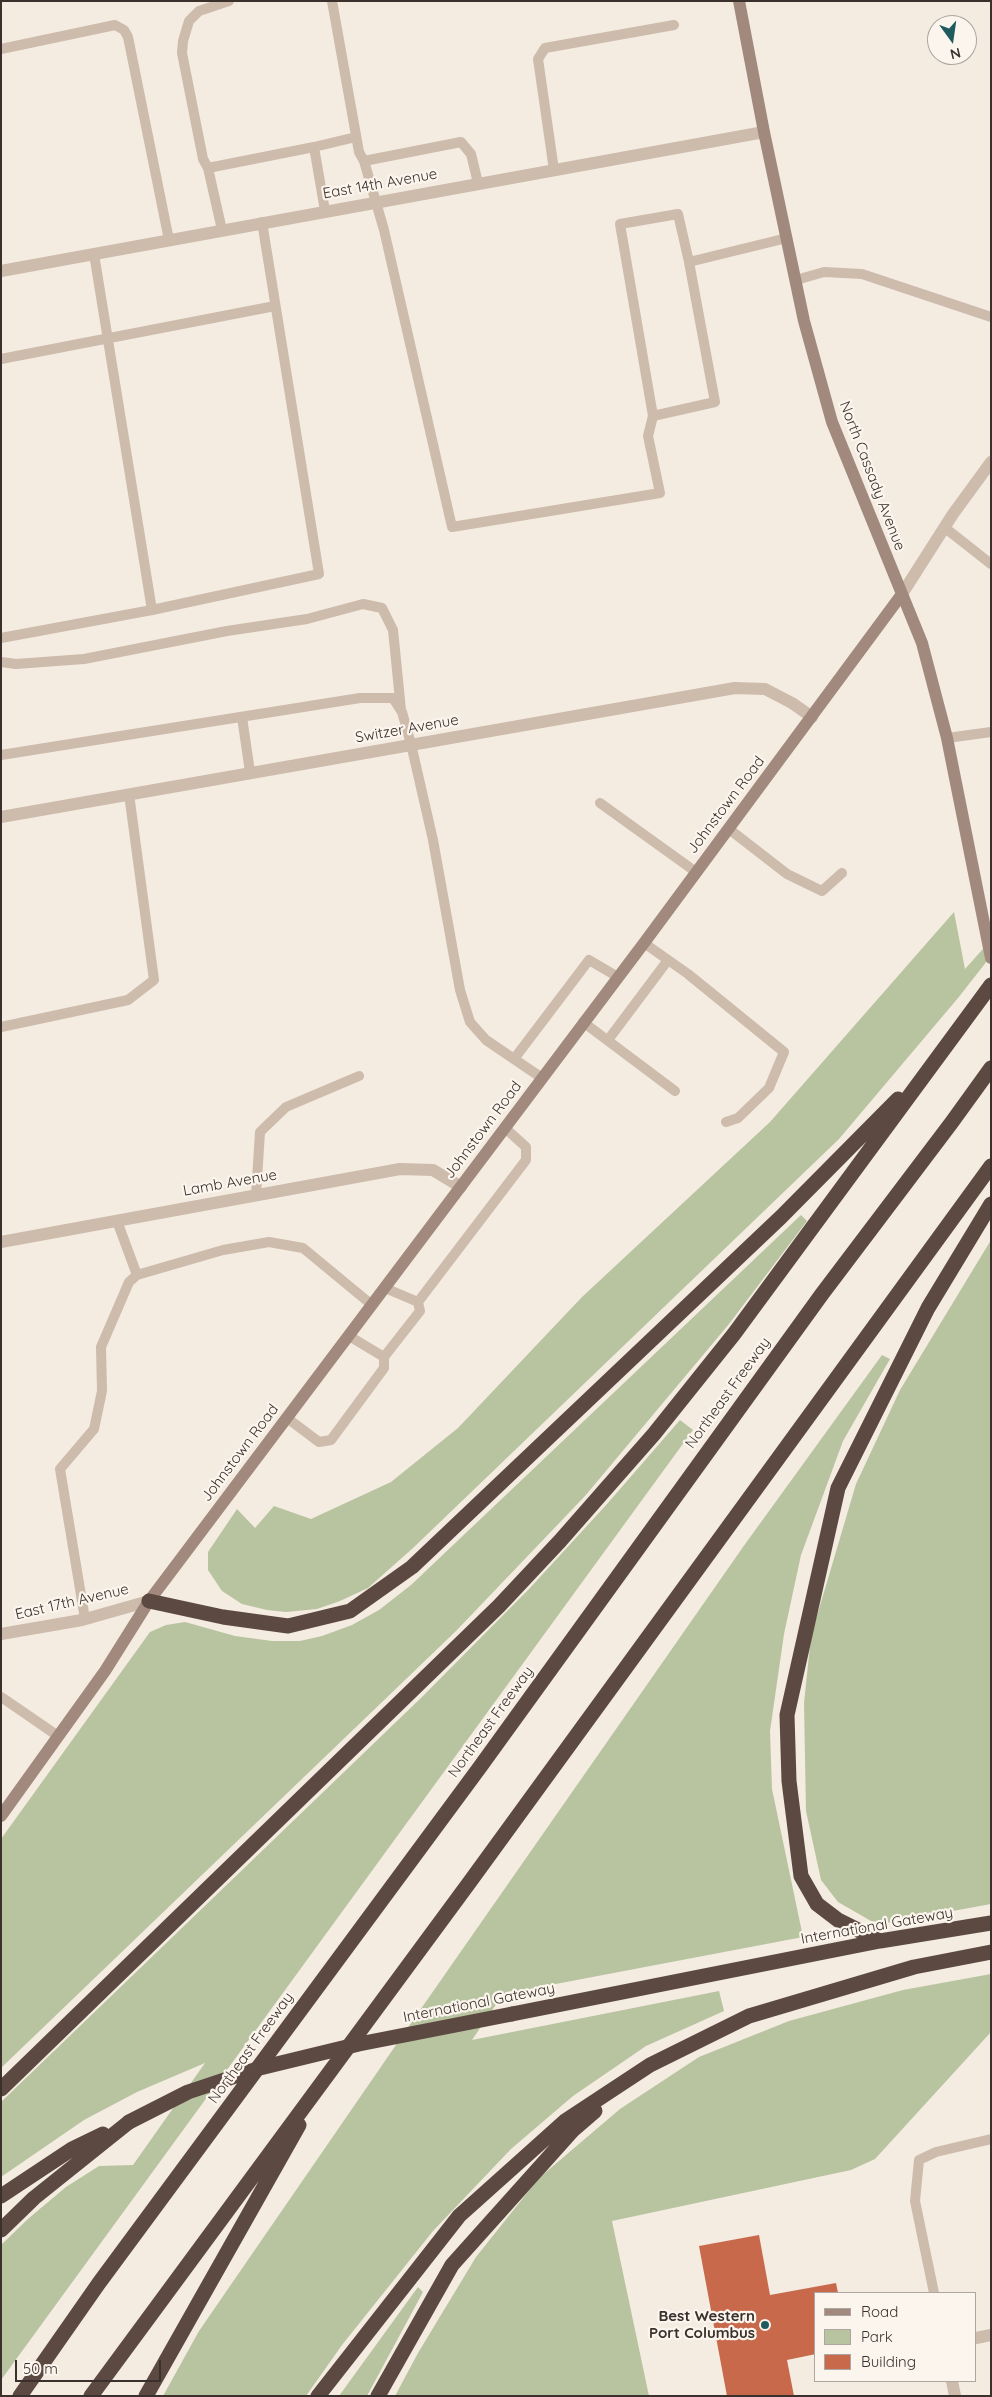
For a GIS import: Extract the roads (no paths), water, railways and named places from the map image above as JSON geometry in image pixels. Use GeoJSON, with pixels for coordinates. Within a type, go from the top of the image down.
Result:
{"type":"FeatureCollection","features":[{"type":"Feature","properties":{"kind":"highway"},"geometry":{"type":"LineString","coordinates":[[1,2089],[485,1620],[560,1541],[654,1434],[734,1334],[991,984]]}},
{"type":"Feature","properties":{"kind":"highway"},"geometry":{"type":"LineString","coordinates":[[149,1601],[223,1617],[288,1626],[350,1611],[412,1568],[781,1217],[929,1068]]}},
{"type":"Feature","properties":{"kind":"highway","name":"Northeast Freeway"},"geometry":{"type":"LineString","coordinates":[[20,2396],[99,2283],[480,1768],[822,1294],[991,1068]]}},
{"type":"Feature","properties":{"kind":"highway"},"geometry":{"type":"LineString","coordinates":[[91,2396],[469,1882],[991,1166]]}},
{"type":"Feature","properties":{"kind":"highway"},"geometry":{"type":"LineString","coordinates":[[880,1942],[838,1920],[817,1904],[801,1876],[789,1781],[786,1715],[838,1488],[928,1308],[991,1204]]}},
{"type":"Feature","properties":{"kind":"highway","name":"International Gateway"},"geometry":{"type":"LineString","coordinates":[[1,2196],[72,2149],[188,2092],[260,2068],[359,2044],[880,1942],[991,1923]]}},
{"type":"Feature","properties":{"kind":"highway"},"geometry":{"type":"LineString","coordinates":[[318,2396],[459,2216],[565,2121],[650,2065],[748,2016],[914,1967],[991,1952]]}},
{"type":"Feature","properties":{"kind":"highway"},"geometry":{"type":"LineString","coordinates":[[378,2396],[452,2265],[573,2130],[650,2065]]}},
{"type":"Feature","properties":{"kind":"highway"},"geometry":{"type":"LineString","coordinates":[[146,2396],[332,2068]]}},
{"type":"Feature","properties":{"kind":"highway"},"geometry":{"type":"LineString","coordinates":[[1,2230],[34,2198],[129,2122]]}},
{"type":"Feature","properties":{"kind":"main road","name":"North Cassady Avenue"},"geometry":{"type":"LineString","coordinates":[[740,1],[786,238],[832,422],[922,643],[947,738],[991,958]]}},
{"type":"Feature","properties":{"kind":"main road","name":"Johnstown Road"},"geometry":{"type":"LineString","coordinates":[[1,1816],[105,1671],[149,1601],[729,829],[902,594]]}},
{"type":"Feature","properties":{"kind":"street","name":"East 14th Avenue"},"geometry":{"type":"LineString","coordinates":[[1,271],[764,132]]}},
{"type":"Feature","properties":{"kind":"street","name":"Johnstown Road"},"geometry":{"type":"LineString","coordinates":[[902,594],[944,527],[991,462]]}},
{"type":"Feature","properties":{"kind":"street","name":"Switzer Avenue"},"geometry":{"type":"LineString","coordinates":[[1,817],[736,688],[765,689],[792,702],[812,717]]}},
{"type":"Feature","properties":{"kind":"street","name":"Lamb Avenue"},"geometry":{"type":"LineString","coordinates":[[1,1242],[400,1169],[433,1170],[461,1187]]}},
{"type":"Feature","properties":{"kind":"street","name":"East 17th Avenue"},"geometry":{"type":"LineString","coordinates":[[1,1634],[85,1619],[149,1601]]}},
{"type":"Feature","properties":{"kind":"street"},"geometry":{"type":"LineString","coordinates":[[977,2338],[991,2335]]}},
{"type":"Feature","properties":{"kind":"street"},"geometry":{"type":"LineString","coordinates":[[952,2382],[955,2396]]}},
{"type":"Feature","properties":{"kind":"lane"},"geometry":{"type":"LineString","coordinates":[[222,230],[208,168],[203,159],[182,53],[189,21],[200,11],[229,1]]}},
{"type":"Feature","properties":{"kind":"lane"},"geometry":{"type":"LineString","coordinates":[[332,1],[356,137],[384,230],[452,527],[660,493],[648,436],[653,416],[620,224],[678,214],[689,262],[715,402],[653,416]]}},
{"type":"Feature","properties":{"kind":"lane"},"geometry":{"type":"LineString","coordinates":[[1,49],[115,25],[124,30],[128,37],[169,240]]}},
{"type":"Feature","properties":{"kind":"lane"},"geometry":{"type":"LineString","coordinates":[[554,170],[538,58],[545,48],[674,25]]}},
{"type":"Feature","properties":{"kind":"lane"},"geometry":{"type":"LineString","coordinates":[[208,168],[356,137]]}},
{"type":"Feature","properties":{"kind":"lane"},"geometry":{"type":"LineString","coordinates":[[364,162],[461,142],[471,154],[478,183]]}},
{"type":"Feature","properties":{"kind":"lane"},"geometry":{"type":"LineString","coordinates":[[314,147],[325,211]]}},
{"type":"Feature","properties":{"kind":"lane"},"geometry":{"type":"LineString","coordinates":[[1,638],[152,610],[319,574],[262,222]]}},
{"type":"Feature","properties":{"kind":"lane"},"geometry":{"type":"LineString","coordinates":[[689,262],[786,238]]}},
{"type":"Feature","properties":{"kind":"lane"},"geometry":{"type":"LineString","coordinates":[[94,254],[152,610]]}},
{"type":"Feature","properties":{"kind":"lane"},"geometry":{"type":"LineString","coordinates":[[796,280],[824,272],[862,274],[991,317]]}},
{"type":"Feature","properties":{"kind":"lane"},"geometry":{"type":"LineString","coordinates":[[1,359],[108,336],[275,306]]}},
{"type":"Feature","properties":{"kind":"lane"},"geometry":{"type":"LineString","coordinates":[[944,527],[991,564]]}},
{"type":"Feature","properties":{"kind":"lane"},"geometry":{"type":"LineString","coordinates":[[1,662],[16,664],[84,659],[227,631],[307,619],[363,604],[382,608],[393,630],[401,710],[411,744],[433,840],[460,990],[470,1022],[486,1040],[542,1078]]}},
{"type":"Feature","properties":{"kind":"lane"},"geometry":{"type":"LineString","coordinates":[[1,755],[360,698],[393,698],[401,710]]}},
{"type":"Feature","properties":{"kind":"lane"},"geometry":{"type":"LineString","coordinates":[[242,717],[250,772]]}},
{"type":"Feature","properties":{"kind":"lane"},"geometry":{"type":"LineString","coordinates":[[947,738],[991,732]]}},
{"type":"Feature","properties":{"kind":"lane"},"geometry":{"type":"LineString","coordinates":[[1,1027],[128,1000],[154,980],[129,794]]}},
{"type":"Feature","properties":{"kind":"lane"},"geometry":{"type":"LineString","coordinates":[[600,803],[696,872]]}},
{"type":"Feature","properties":{"kind":"lane"},"geometry":{"type":"LineString","coordinates":[[729,829],[788,874],[822,892],[842,873]]}},
{"type":"Feature","properties":{"kind":"lane"},"geometry":{"type":"LineString","coordinates":[[644,942],[784,1052],[769,1088],[738,1118],[726,1122]]}},
{"type":"Feature","properties":{"kind":"lane"},"geometry":{"type":"LineString","coordinates":[[514,1059],[589,960],[618,977]]}},
{"type":"Feature","properties":{"kind":"lane"},"geometry":{"type":"LineString","coordinates":[[608,1040],[668,960]]}},
{"type":"Feature","properties":{"kind":"lane"},"geometry":{"type":"LineString","coordinates":[[583,1022],[675,1091]]}},
{"type":"Feature","properties":{"kind":"lane"},"geometry":{"type":"LineString","coordinates":[[256,1195],[260,1132],[286,1107],[359,1076]]}},
{"type":"Feature","properties":{"kind":"lane"},"geometry":{"type":"LineString","coordinates":[[287,1418],[319,1442],[331,1440],[384,1368],[384,1357],[420,1311],[418,1302],[526,1160],[526,1147],[505,1128]]}},
{"type":"Feature","properties":{"kind":"lane"},"geometry":{"type":"LineString","coordinates":[[117,1220],[137,1275]]}},
{"type":"Feature","properties":{"kind":"lane"},"geometry":{"type":"LineString","coordinates":[[85,1619],[60,1469],[94,1429],[102,1391],[101,1347],[129,1282],[137,1275],[223,1250],[269,1242],[303,1248],[372,1305]]}},
{"type":"Feature","properties":{"kind":"lane"},"geometry":{"type":"LineString","coordinates":[[385,1288],[418,1302]]}},
{"type":"Feature","properties":{"kind":"lane"},"geometry":{"type":"LineString","coordinates":[[349,1336],[384,1357]]}},
{"type":"Feature","properties":{"kind":"lane"},"geometry":{"type":"LineString","coordinates":[[1,1696],[58,1736]]}},
{"type":"Feature","properties":{"kind":"lane"},"geometry":{"type":"LineString","coordinates":[[934,2292],[915,2200],[919,2160],[936,2152],[991,2139]]}},
{"type":"Feature","properties":{"kind":"place","name":"Best Western Port Columbus"},"geometry":{"type":"Point","coordinates":[765,2325]}}]}
